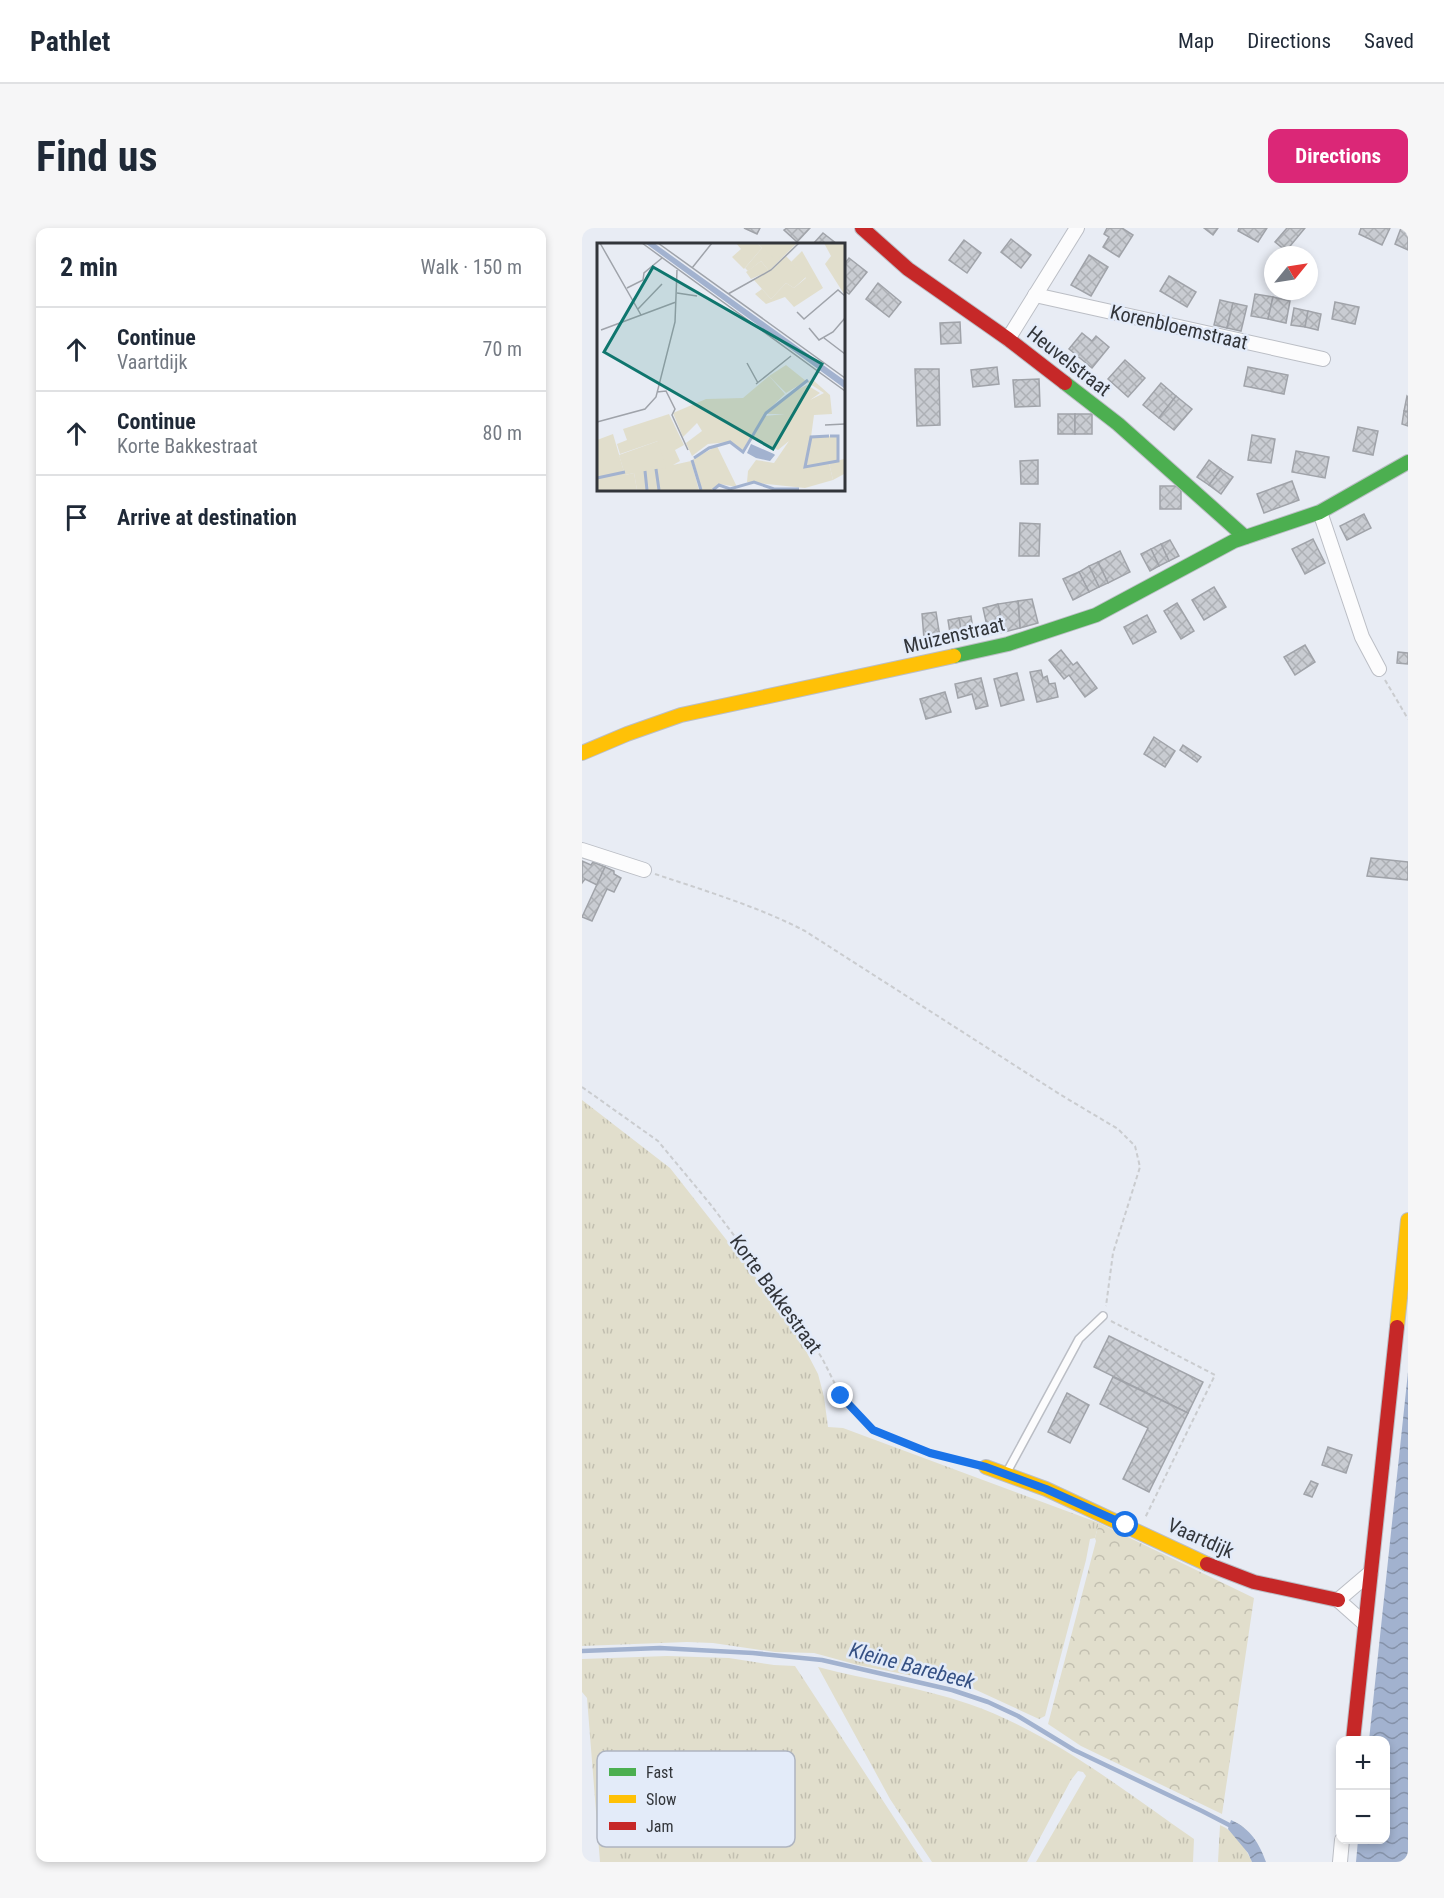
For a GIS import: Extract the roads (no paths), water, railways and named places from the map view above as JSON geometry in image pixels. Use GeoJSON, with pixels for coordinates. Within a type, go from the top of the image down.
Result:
{"type":"FeatureCollection","features":[{"type":"Feature","properties":{"kind":"street","name":"Heuvelstraat"},"geometry":{"type":"LineString","coordinates":[[862,228],[908,269],[1008,339],[1118,424],[1245,537]]}},
{"type":"Feature","properties":{"kind":"street"},"geometry":{"type":"LineString","coordinates":[[1008,339],[1077,228]]}},
{"type":"Feature","properties":{"kind":"street","name":"Korenbloemstraat"},"geometry":{"type":"LineString","coordinates":[[1035,295],[1323,359]]}},
{"type":"Feature","properties":{"kind":"street","name":"Muizenstraat"},"geometry":{"type":"LineString","coordinates":[[582,753],[681,715],[1008,644],[1048,632],[1096,615],[1245,537],[1320,512],[1408,462]]}},
{"type":"Feature","properties":{"kind":"street"},"geometry":{"type":"LineString","coordinates":[[1320,512],[1362,637],[1379,669]]}},
{"type":"Feature","properties":{"kind":"street"},"geometry":{"type":"LineString","coordinates":[[582,850],[644,870]]}},
{"type":"Feature","properties":{"kind":"street"},"geometry":{"type":"LineString","coordinates":[[1353,1736],[1408,1220]]}},
{"type":"Feature","properties":{"kind":"street","name":"Vaartdijk"},"geometry":{"type":"LineString","coordinates":[[986,1467],[1046,1489],[1200,1561],[1254,1582],[1338,1600],[1365,1624]]}},
{"type":"Feature","properties":{"kind":"street"},"geometry":{"type":"LineString","coordinates":[[1338,1600],[1371,1572]]}},
{"type":"Feature","properties":{"kind":"street"},"geometry":{"type":"LineString","coordinates":[[1340,1862],[1342,1844]]}},
{"type":"Feature","properties":{"kind":"lane"},"geometry":{"type":"LineString","coordinates":[[1006,1474],[1079,1339],[1102,1316]]}},
{"type":"Feature","properties":{"kind":"water"},"geometry":{"type":"Polygon","coordinates":[[[1408,1372],[1408,1862],[1356,1862],[1358,1844],[1390,1844],[1390,1736],[1369,1736],[1408,1372]]]}},
{"type":"Feature","properties":{"kind":"water"},"geometry":{"type":"Polygon","coordinates":[[[1231,1820],[1253,1837],[1266,1862],[1252,1862],[1248,1853],[1228,1829],[1231,1820]]]}},
{"type":"Feature","properties":{"kind":"waterway","name":"Kleine Barebeek"},"geometry":{"type":"LineString","coordinates":[[582,1651],[660,1648],[753,1653],[822,1660],[952,1690],[988,1702],[1018,1716],[1074,1750],[1233,1827]]}}]}
